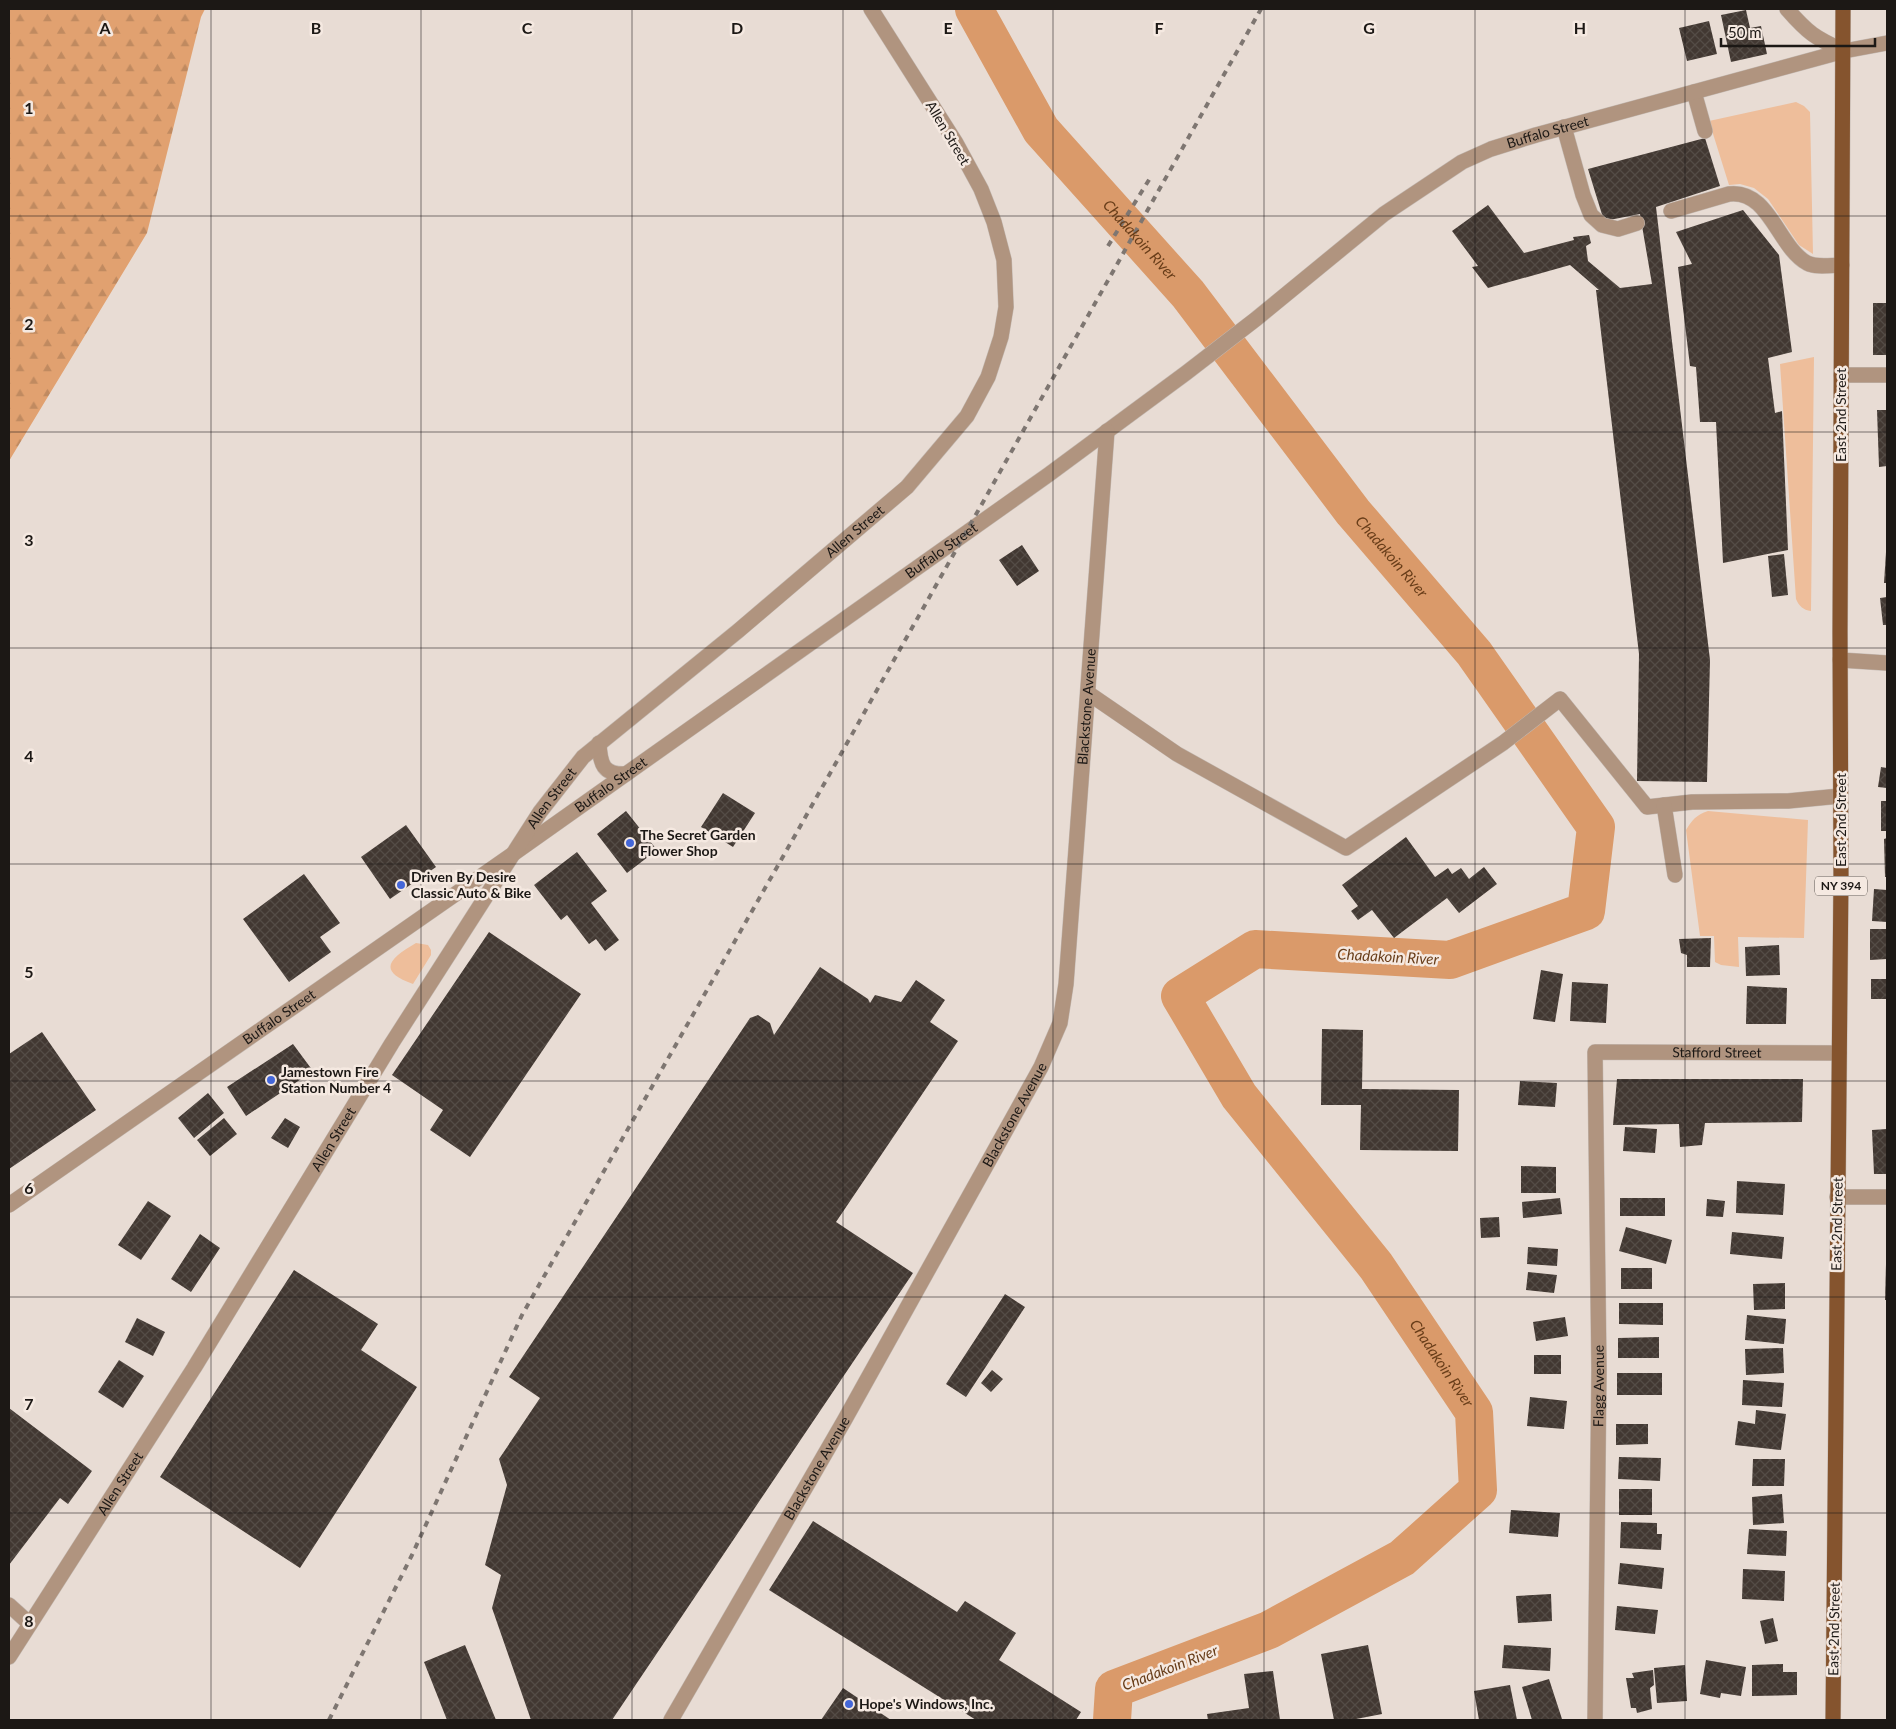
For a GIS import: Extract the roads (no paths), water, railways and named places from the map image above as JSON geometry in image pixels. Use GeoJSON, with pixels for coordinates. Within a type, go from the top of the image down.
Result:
{"type":"FeatureCollection","features":[{"type":"Feature","properties":{"kind":"main road","name":"East 2nd Street"},"geometry":{"type":"LineString","coordinates":[[1833,1720],[1839,1053],[1844,9]]}},
{"type":"Feature","properties":{"kind":"street","name":"Allen Street"},"geometry":{"type":"LineString","coordinates":[[9,1657],[194,1368],[392,1043],[540,812],[583,757],[738,631],[907,487],[967,416],[988,377],[1002,337],[1006,307],[1004,260],[994,222],[981,189],[956,143],[871,9]]}},
{"type":"Feature","properties":{"kind":"street"},"geometry":{"type":"LineString","coordinates":[[1787,9],[1805,30],[1844,52]]}},
{"type":"Feature","properties":{"kind":"street","name":"Buffalo Street"},"geometry":{"type":"LineString","coordinates":[[9,1206],[513,854],[1048,475],[1256,319],[1384,214],[1462,162],[1491,149],[1564,127],[1844,52],[1887,43]]}},
{"type":"Feature","properties":{"kind":"street"},"geometry":{"type":"LineString","coordinates":[[1694,92],[1704,131]]}},
{"type":"Feature","properties":{"kind":"street"},"geometry":{"type":"LineString","coordinates":[[1564,127],[1583,195],[1591,215],[1602,225],[1618,229],[1637,223]]}},
{"type":"Feature","properties":{"kind":"street"},"geometry":{"type":"LineString","coordinates":[[1670,211],[1729,194],[1749,197],[1766,212],[1781,235],[1801,258],[1815,266],[1842,265]]}},
{"type":"Feature","properties":{"kind":"street"},"geometry":{"type":"LineString","coordinates":[[1841,375],[1887,375]]}},
{"type":"Feature","properties":{"kind":"street","name":"Blackstone Avenue"},"geometry":{"type":"LineString","coordinates":[[671,1720],[844,1421],[1041,1067],[1060,1023],[1066,984],[1107,431]]}},
{"type":"Feature","properties":{"kind":"street"},"geometry":{"type":"LineString","coordinates":[[1840,660],[1887,662]]}},
{"type":"Feature","properties":{"kind":"street"},"geometry":{"type":"LineString","coordinates":[[1088,693],[1177,754],[1346,848],[1503,743],[1560,699],[1647,807],[1692,802],[1788,801],[1840,796]]}},
{"type":"Feature","properties":{"kind":"street"},"geometry":{"type":"LineString","coordinates":[[600,744],[599,758],[608,771],[626,774]]}},
{"type":"Feature","properties":{"kind":"street"},"geometry":{"type":"LineString","coordinates":[[1664,805],[1675,875]]}},
{"type":"Feature","properties":{"kind":"street","name":"Stafford Street"},"geometry":{"type":"LineString","coordinates":[[1595,1052],[1839,1053]]}},
{"type":"Feature","properties":{"kind":"street","name":"Flagg Avenue"},"geometry":{"type":"LineString","coordinates":[[1595,1052],[1599,1370],[1595,1720]]}},
{"type":"Feature","properties":{"kind":"street"},"geometry":{"type":"LineString","coordinates":[[1837,1197],[1887,1197]]}},
{"type":"Feature","properties":{"kind":"street"},"geometry":{"type":"LineString","coordinates":[[9,1605],[30,1624]]}},
{"type":"Feature","properties":{"kind":"waterway","name":"Chadakoin River"},"geometry":{"type":"LineString","coordinates":[[974,9],[1041,130],[1188,294],[1353,512],[1474,653],[1596,827],[1586,911],[1450,960],[1255,949],[1180,996],[1239,1096],[1376,1266],[1474,1412],[1478,1490],[1402,1558],[1269,1630],[1114,1689],[1112,1720]]}},
{"type":"Feature","properties":{"kind":"railway"},"geometry":{"type":"LineString","coordinates":[[329,1720],[412,1555],[522,1315],[1261,9]]}},
{"type":"Feature","properties":{"kind":"railway"},"geometry":{"type":"LineString","coordinates":[[1108,246],[1152,175]]}},
{"type":"Feature","properties":{"kind":"place","name":"The Secret Garden Flower Shop"},"geometry":{"type":"Point","coordinates":[630,843]}},
{"type":"Feature","properties":{"kind":"place","name":"Driven By Desire Classic Auto & Bike"},"geometry":{"type":"Point","coordinates":[401,885]}},
{"type":"Feature","properties":{"kind":"place","name":"Jamestown Fire Station Number 4"},"geometry":{"type":"Point","coordinates":[271,1080]}},
{"type":"Feature","properties":{"kind":"place","name":"Hope's Windows, Inc."},"geometry":{"type":"Point","coordinates":[849,1704]}}]}
